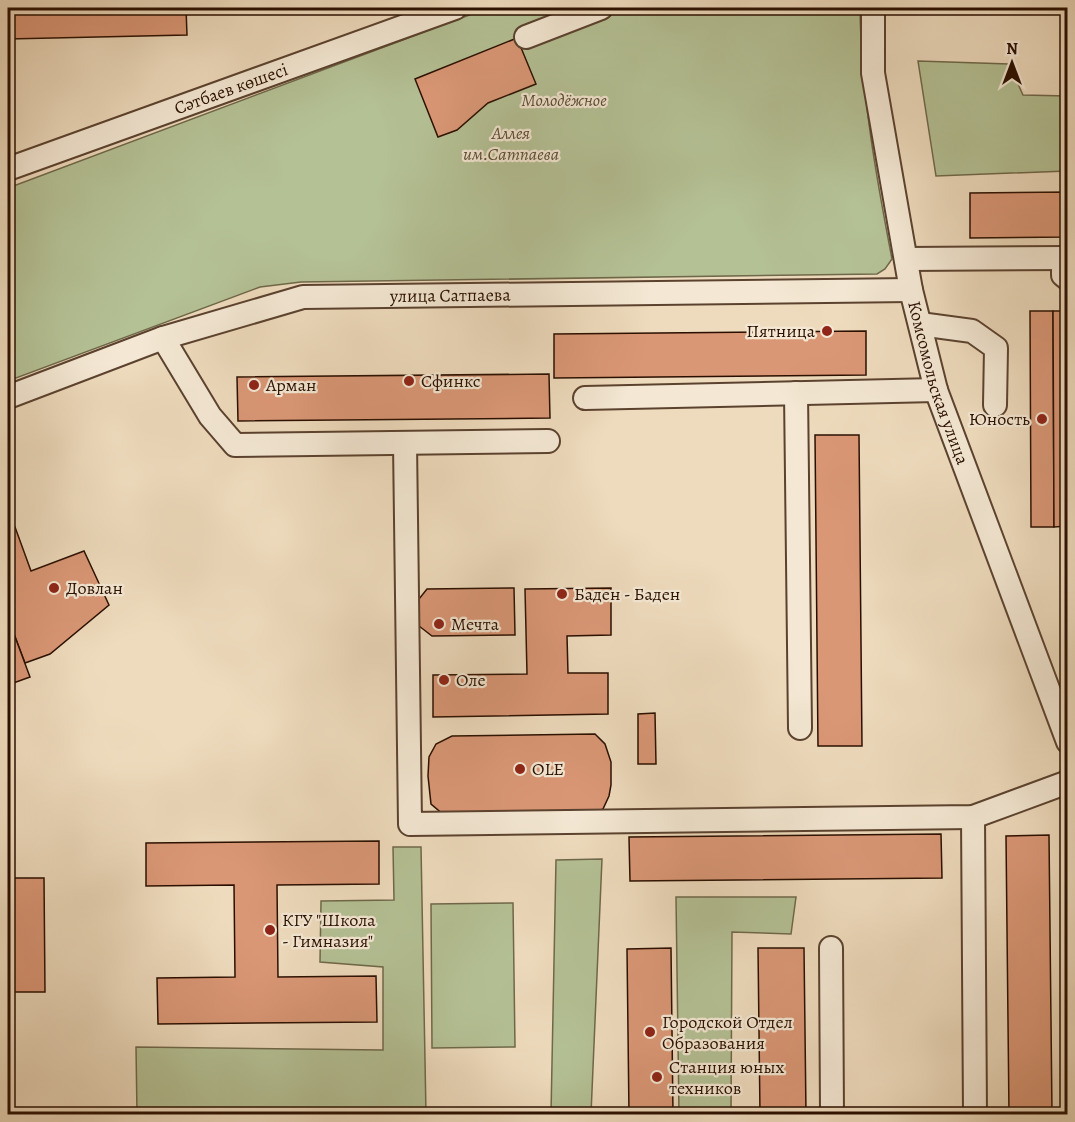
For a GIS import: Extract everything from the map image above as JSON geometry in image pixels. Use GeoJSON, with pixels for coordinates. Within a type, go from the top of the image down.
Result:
{"type":"FeatureCollection","features":[{"type":"Feature","properties":{"kind":"street","name":"Сәтбаев көшесі"},"geometry":{"type":"LineString","coordinates":[[8,169],[455,8]]}},
{"type":"Feature","properties":{"kind":"street"},"geometry":{"type":"LineString","coordinates":[[526,37],[601,8]]}},
{"type":"Feature","properties":{"kind":"street","name":"Комсомольская улица"},"geometry":{"type":"LineString","coordinates":[[873,8],[873,73],[911,290],[936,390],[1068,742]]}},
{"type":"Feature","properties":{"kind":"street"},"geometry":{"type":"LineString","coordinates":[[906,259],[1066,265]]}},
{"type":"Feature","properties":{"kind":"street","name":"улица Сатпаева"},"geometry":{"type":"LineString","coordinates":[[8,398],[163,338],[303,297],[911,290]]}},
{"type":"Feature","properties":{"kind":"street"},"geometry":{"type":"LineString","coordinates":[[920,324],[972,331],[996,348],[995,405]]}},
{"type":"Feature","properties":{"kind":"street"},"geometry":{"type":"LineString","coordinates":[[163,338],[210,416],[236,445],[548,441]]}},
{"type":"Feature","properties":{"kind":"street"},"geometry":{"type":"LineString","coordinates":[[585,398],[936,390]]}},
{"type":"Feature","properties":{"kind":"street"},"geometry":{"type":"LineString","coordinates":[[796,393],[800,728]]}},
{"type":"Feature","properties":{"kind":"street"},"geometry":{"type":"LineString","coordinates":[[405,442],[410,824],[973,817],[1068,782]]}},
{"type":"Feature","properties":{"kind":"street"},"geometry":{"type":"LineString","coordinates":[[973,817],[975,1114]]}},
{"type":"Feature","properties":{"kind":"street"},"geometry":{"type":"LineString","coordinates":[[831,948],[832,1114]]}},
{"type":"Feature","properties":{"kind":"green space","name":"Аллея им.Сатпаева"},"geometry":{"type":"Polygon","coordinates":[[[488,8],[860,8],[866,102],[892,259],[885,269],[877,274],[301,282],[260,287],[8,381],[8,188],[488,8]]]}},
{"type":"Feature","properties":{"kind":"green space"},"geometry":{"type":"Polygon","coordinates":[[[918,61],[1009,64],[1023,95],[1067,96],[1067,171],[936,176],[918,61]]]}},
{"type":"Feature","properties":{"kind":"green space"},"geometry":{"type":"Polygon","coordinates":[[[393,847],[421,847],[426,1114],[137,1114],[136,1047],[383,1050],[383,967],[320,962],[321,901],[394,900],[393,847]]]}},
{"type":"Feature","properties":{"kind":"green space"},"geometry":{"type":"Polygon","coordinates":[[[602,859],[591,1114],[551,1114],[556,860],[602,859]]]}},
{"type":"Feature","properties":{"kind":"green space"},"geometry":{"type":"Polygon","coordinates":[[[676,897],[796,897],[791,934],[732,932],[731,1114],[679,1114],[676,897]]]}},
{"type":"Feature","properties":{"kind":"green space"},"geometry":{"type":"Polygon","coordinates":[[[513,903],[515,1047],[432,1048],[431,904],[513,903]]]}},
{"type":"Feature","properties":{"kind":"building"},"geometry":{"type":"Polygon","coordinates":[[[8,8],[186,8],[187,35],[8,39],[8,8]]]}},
{"type":"Feature","properties":{"kind":"building"},"geometry":{"type":"Polygon","coordinates":[[[517,38],[536,84],[488,103],[457,130],[438,137],[415,79],[517,38]]]}},
{"type":"Feature","properties":{"kind":"building"},"geometry":{"type":"Polygon","coordinates":[[[1068,192],[1068,237],[970,238],[970,193],[1068,192]]]}},
{"type":"Feature","properties":{"kind":"building","name":"Юность"},"geometry":{"type":"Polygon","coordinates":[[[1030,311],[1053,311],[1054,527],[1031,527],[1030,311]]]}},
{"type":"Feature","properties":{"kind":"building"},"geometry":{"type":"Polygon","coordinates":[[[1053,311],[1068,311],[1068,526],[1054,527],[1053,311]]]}},
{"type":"Feature","properties":{"kind":"building"},"geometry":{"type":"Polygon","coordinates":[[[866,331],[866,375],[554,378],[554,334],[866,331]]]}},
{"type":"Feature","properties":{"kind":"building"},"geometry":{"type":"Polygon","coordinates":[[[549,374],[550,418],[238,421],[237,377],[549,374]]]}},
{"type":"Feature","properties":{"kind":"building"},"geometry":{"type":"Polygon","coordinates":[[[815,435],[859,435],[862,746],[818,746],[815,435]]]}},
{"type":"Feature","properties":{"kind":"building","name":"Довлан"},"geometry":{"type":"Polygon","coordinates":[[[15,527],[31,571],[84,551],[109,605],[50,654],[25,663],[8,618],[8,530],[15,527]]]}},
{"type":"Feature","properties":{"kind":"building"},"geometry":{"type":"Polygon","coordinates":[[[514,588],[515,635],[432,636],[419,626],[419,599],[427,589],[514,588]]]}},
{"type":"Feature","properties":{"kind":"building"},"geometry":{"type":"Polygon","coordinates":[[[611,588],[611,635],[567,636],[568,673],[608,673],[608,714],[433,717],[433,675],[527,674],[525,589],[611,588]]]}},
{"type":"Feature","properties":{"kind":"building"},"geometry":{"type":"Polygon","coordinates":[[[8,618],[30,677],[8,685],[8,618]]]}},
{"type":"Feature","properties":{"kind":"building"},"geometry":{"type":"Polygon","coordinates":[[[655,713],[656,764],[638,764],[638,714],[655,713]]]}},
{"type":"Feature","properties":{"kind":"building","name":"OLE"},"geometry":{"type":"Polygon","coordinates":[[[595,734],[605,744],[611,762],[609,796],[603,809],[597,812],[444,815],[431,804],[428,776],[429,757],[436,744],[452,736],[595,734]]]}},
{"type":"Feature","properties":{"kind":"building"},"geometry":{"type":"Polygon","coordinates":[[[941,834],[942,878],[630,881],[629,837],[941,834]]]}},
{"type":"Feature","properties":{"kind":"building"},"geometry":{"type":"Polygon","coordinates":[[[1049,835],[1052,1114],[1009,1114],[1006,836],[1049,835]]]}},
{"type":"Feature","properties":{"kind":"building"},"geometry":{"type":"Polygon","coordinates":[[[379,841],[379,884],[277,885],[278,977],[376,976],[377,1022],[158,1024],[157,978],[235,977],[234,885],[146,886],[146,843],[379,841]]]}},
{"type":"Feature","properties":{"kind":"building"},"geometry":{"type":"Polygon","coordinates":[[[8,878],[44,878],[45,992],[8,992],[8,878]]]}},
{"type":"Feature","properties":{"kind":"building","name":"Городской Отдел Образования"},"geometry":{"type":"Polygon","coordinates":[[[671,948],[673,1114],[629,1114],[627,949],[671,948]]]}},
{"type":"Feature","properties":{"kind":"building"},"geometry":{"type":"Polygon","coordinates":[[[758,948],[804,948],[806,1114],[760,1114],[758,948]]]}},
{"type":"Feature","properties":{"kind":"place","name":"Пятница"},"geometry":{"type":"Point","coordinates":[827,331]}},
{"type":"Feature","properties":{"kind":"place","name":"Сфинкс"},"geometry":{"type":"Point","coordinates":[409,381]}},
{"type":"Feature","properties":{"kind":"place","name":"Арман"},"geometry":{"type":"Point","coordinates":[254,385]}},
{"type":"Feature","properties":{"kind":"place","name":"Юность"},"geometry":{"type":"Point","coordinates":[1042,419]}},
{"type":"Feature","properties":{"kind":"place","name":"Довлан"},"geometry":{"type":"Point","coordinates":[54,588]}},
{"type":"Feature","properties":{"kind":"place","name":"Баден - Баден"},"geometry":{"type":"Point","coordinates":[562,594]}},
{"type":"Feature","properties":{"kind":"place","name":"Мечта"},"geometry":{"type":"Point","coordinates":[439,624]}},
{"type":"Feature","properties":{"kind":"place","name":"Оле"},"geometry":{"type":"Point","coordinates":[444,680]}},
{"type":"Feature","properties":{"kind":"place","name":"OLE"},"geometry":{"type":"Point","coordinates":[520,769]}},
{"type":"Feature","properties":{"kind":"place","name":"КГУ \"Школа - Гимназия\""},"geometry":{"type":"Point","coordinates":[270,930]}},
{"type":"Feature","properties":{"kind":"place","name":"Городской Отдел Образования"},"geometry":{"type":"Point","coordinates":[650,1032]}},
{"type":"Feature","properties":{"kind":"place","name":"Станция юных техников"},"geometry":{"type":"Point","coordinates":[657,1077]}},
{"type":"Feature","properties":{"kind":"park label","name":"Молодёжное"},"geometry":{"type":"Point","coordinates":[564,100]}}]}
